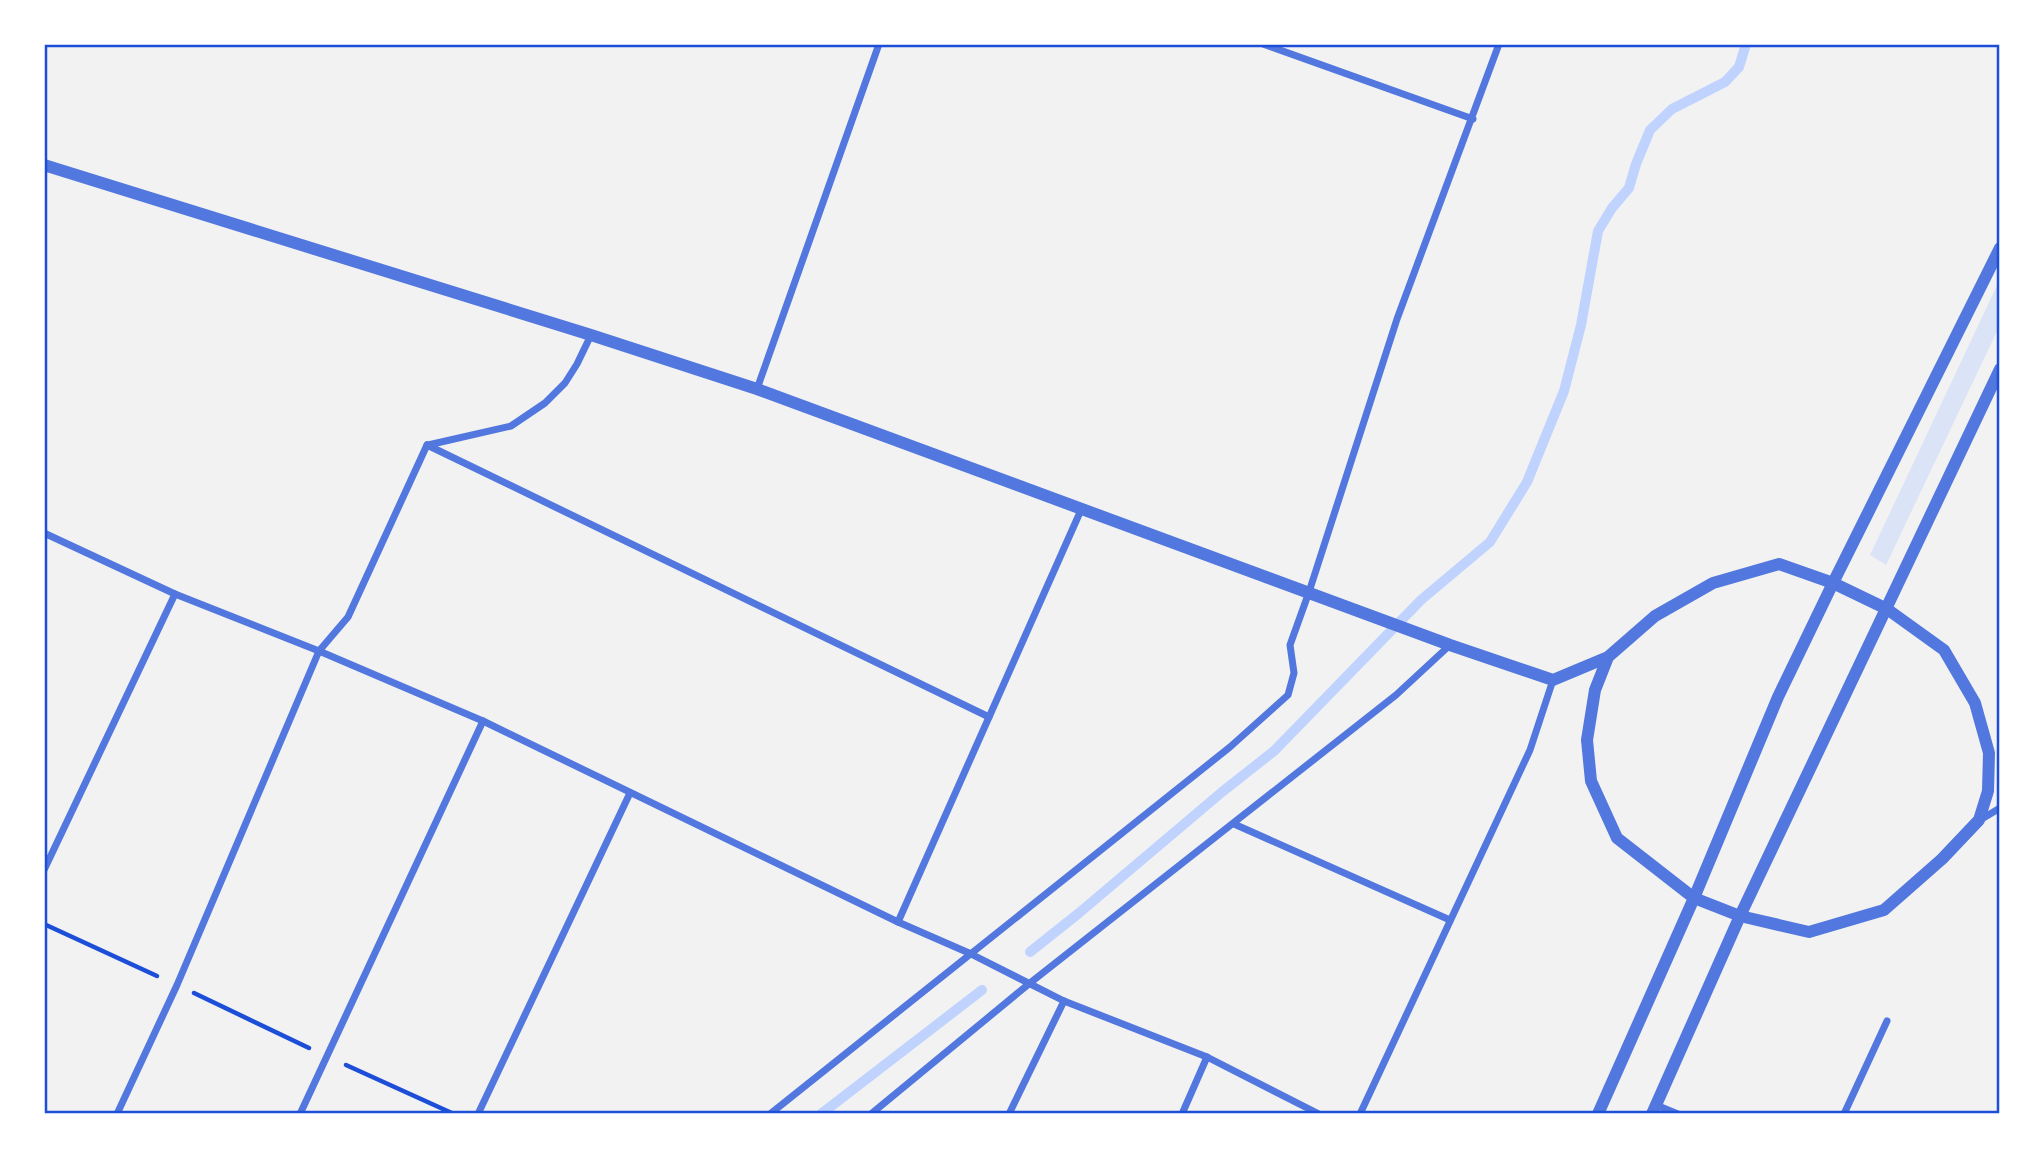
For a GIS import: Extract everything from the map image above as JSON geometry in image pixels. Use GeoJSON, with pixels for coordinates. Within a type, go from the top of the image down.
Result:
{"type":"FeatureCollection","features":[{"type":"Feature","properties":{"kind":"street"},"geometry":{"type":"LineString","coordinates":[[757,389],[879,44]]}},
{"type":"Feature","properties":{"kind":"street"},"geometry":{"type":"LineString","coordinates":[[1263,44],[1473,118]]}},
{"type":"Feature","properties":{"kind":"street"},"geometry":{"type":"LineString","coordinates":[[770,1114],[1230,747],[1288,695],[1294,673],[1290,645],[1397,319],[1499,44]]}},
{"type":"Feature","properties":{"kind":"street"},"geometry":{"type":"LineString","coordinates":[[44,165],[757,389],[1450,645],[1553,680],[1608,657],[1655,616],[1713,583],[1779,564],[1833,583],[1887,609],[1944,650],[1975,703],[1989,753],[1988,791],[1979,820]]}},
{"type":"Feature","properties":{"kind":"street"},"geometry":{"type":"LineString","coordinates":[[1598,1114],[1779,697],[2000,248]]}},
{"type":"Feature","properties":{"kind":"street"},"geometry":{"type":"LineString","coordinates":[[427,445],[511,426],[545,403],[565,383],[591,335]]}},
{"type":"Feature","properties":{"kind":"street"},"geometry":{"type":"LineString","coordinates":[[1678,1114],[1654,1110],[1740,916],[2000,369]]}},
{"type":"Feature","properties":{"kind":"street"},"geometry":{"type":"LineString","coordinates":[[117,1114],[177,985],[320,651],[348,617],[427,445]]}},
{"type":"Feature","properties":{"kind":"street"},"geometry":{"type":"LineString","coordinates":[[427,445],[989,717]]}},
{"type":"Feature","properties":{"kind":"street"},"geometry":{"type":"LineString","coordinates":[[898,922],[1081,510]]}},
{"type":"Feature","properties":{"kind":"street"},"geometry":{"type":"LineString","coordinates":[[44,533],[175,594],[320,651],[483,721],[898,922],[970,953],[1063,1001],[1207,1058],[1319,1114]]}},
{"type":"Feature","properties":{"kind":"street"},"geometry":{"type":"LineString","coordinates":[[44,870],[175,594]]}},
{"type":"Feature","properties":{"kind":"street"},"geometry":{"type":"LineString","coordinates":[[871,1114],[1030,983],[1395,695],[1450,645]]}},
{"type":"Feature","properties":{"kind":"street"},"geometry":{"type":"LineString","coordinates":[[1608,657],[1595,690],[1587,740],[1591,781],[1617,838],[1694,898],[1740,916],[1809,932],[1884,910],[1942,859],[1979,820],[2000,808]]}},
{"type":"Feature","properties":{"kind":"street"},"geometry":{"type":"LineString","coordinates":[[1360,1114],[1530,750],[1553,680]]}},
{"type":"Feature","properties":{"kind":"street"},"geometry":{"type":"LineString","coordinates":[[300,1114],[483,721]]}},
{"type":"Feature","properties":{"kind":"street"},"geometry":{"type":"LineString","coordinates":[[478,1114],[630,793]]}},
{"type":"Feature","properties":{"kind":"street"},"geometry":{"type":"LineString","coordinates":[[1234,824],[1450,920]]}},
{"type":"Feature","properties":{"kind":"street"},"geometry":{"type":"LineString","coordinates":[[1009,1114],[1063,1001]]}},
{"type":"Feature","properties":{"kind":"street"},"geometry":{"type":"LineString","coordinates":[[1844,1114],[1887,1021]]}},
{"type":"Feature","properties":{"kind":"street"},"geometry":{"type":"LineString","coordinates":[[1182,1114],[1207,1058]]}},
{"type":"Feature","properties":{"kind":"path"},"geometry":{"type":"LineString","coordinates":[[44,924],[454,1114]]}},
{"type":"Feature","properties":{"kind":"shaded area"},"geometry":{"type":"Polygon","coordinates":[[[2000,279],[2000,325],[1886,565],[1870,555],[2000,279]]]}},
{"type":"Feature","properties":{"kind":"waterway"},"geometry":{"type":"LineString","coordinates":[[1030,952],[1274,751],[1421,600],[1490,542],[1527,482],[1564,391],[1581,325],[1598,231],[1629,188],[1650,130],[1672,109],[1725,82],[1739,67],[1746,44]]}},
{"type":"Feature","properties":{"kind":"waterway"},"geometry":{"type":"LineString","coordinates":[[821,1114],[982,990]]}}]}
